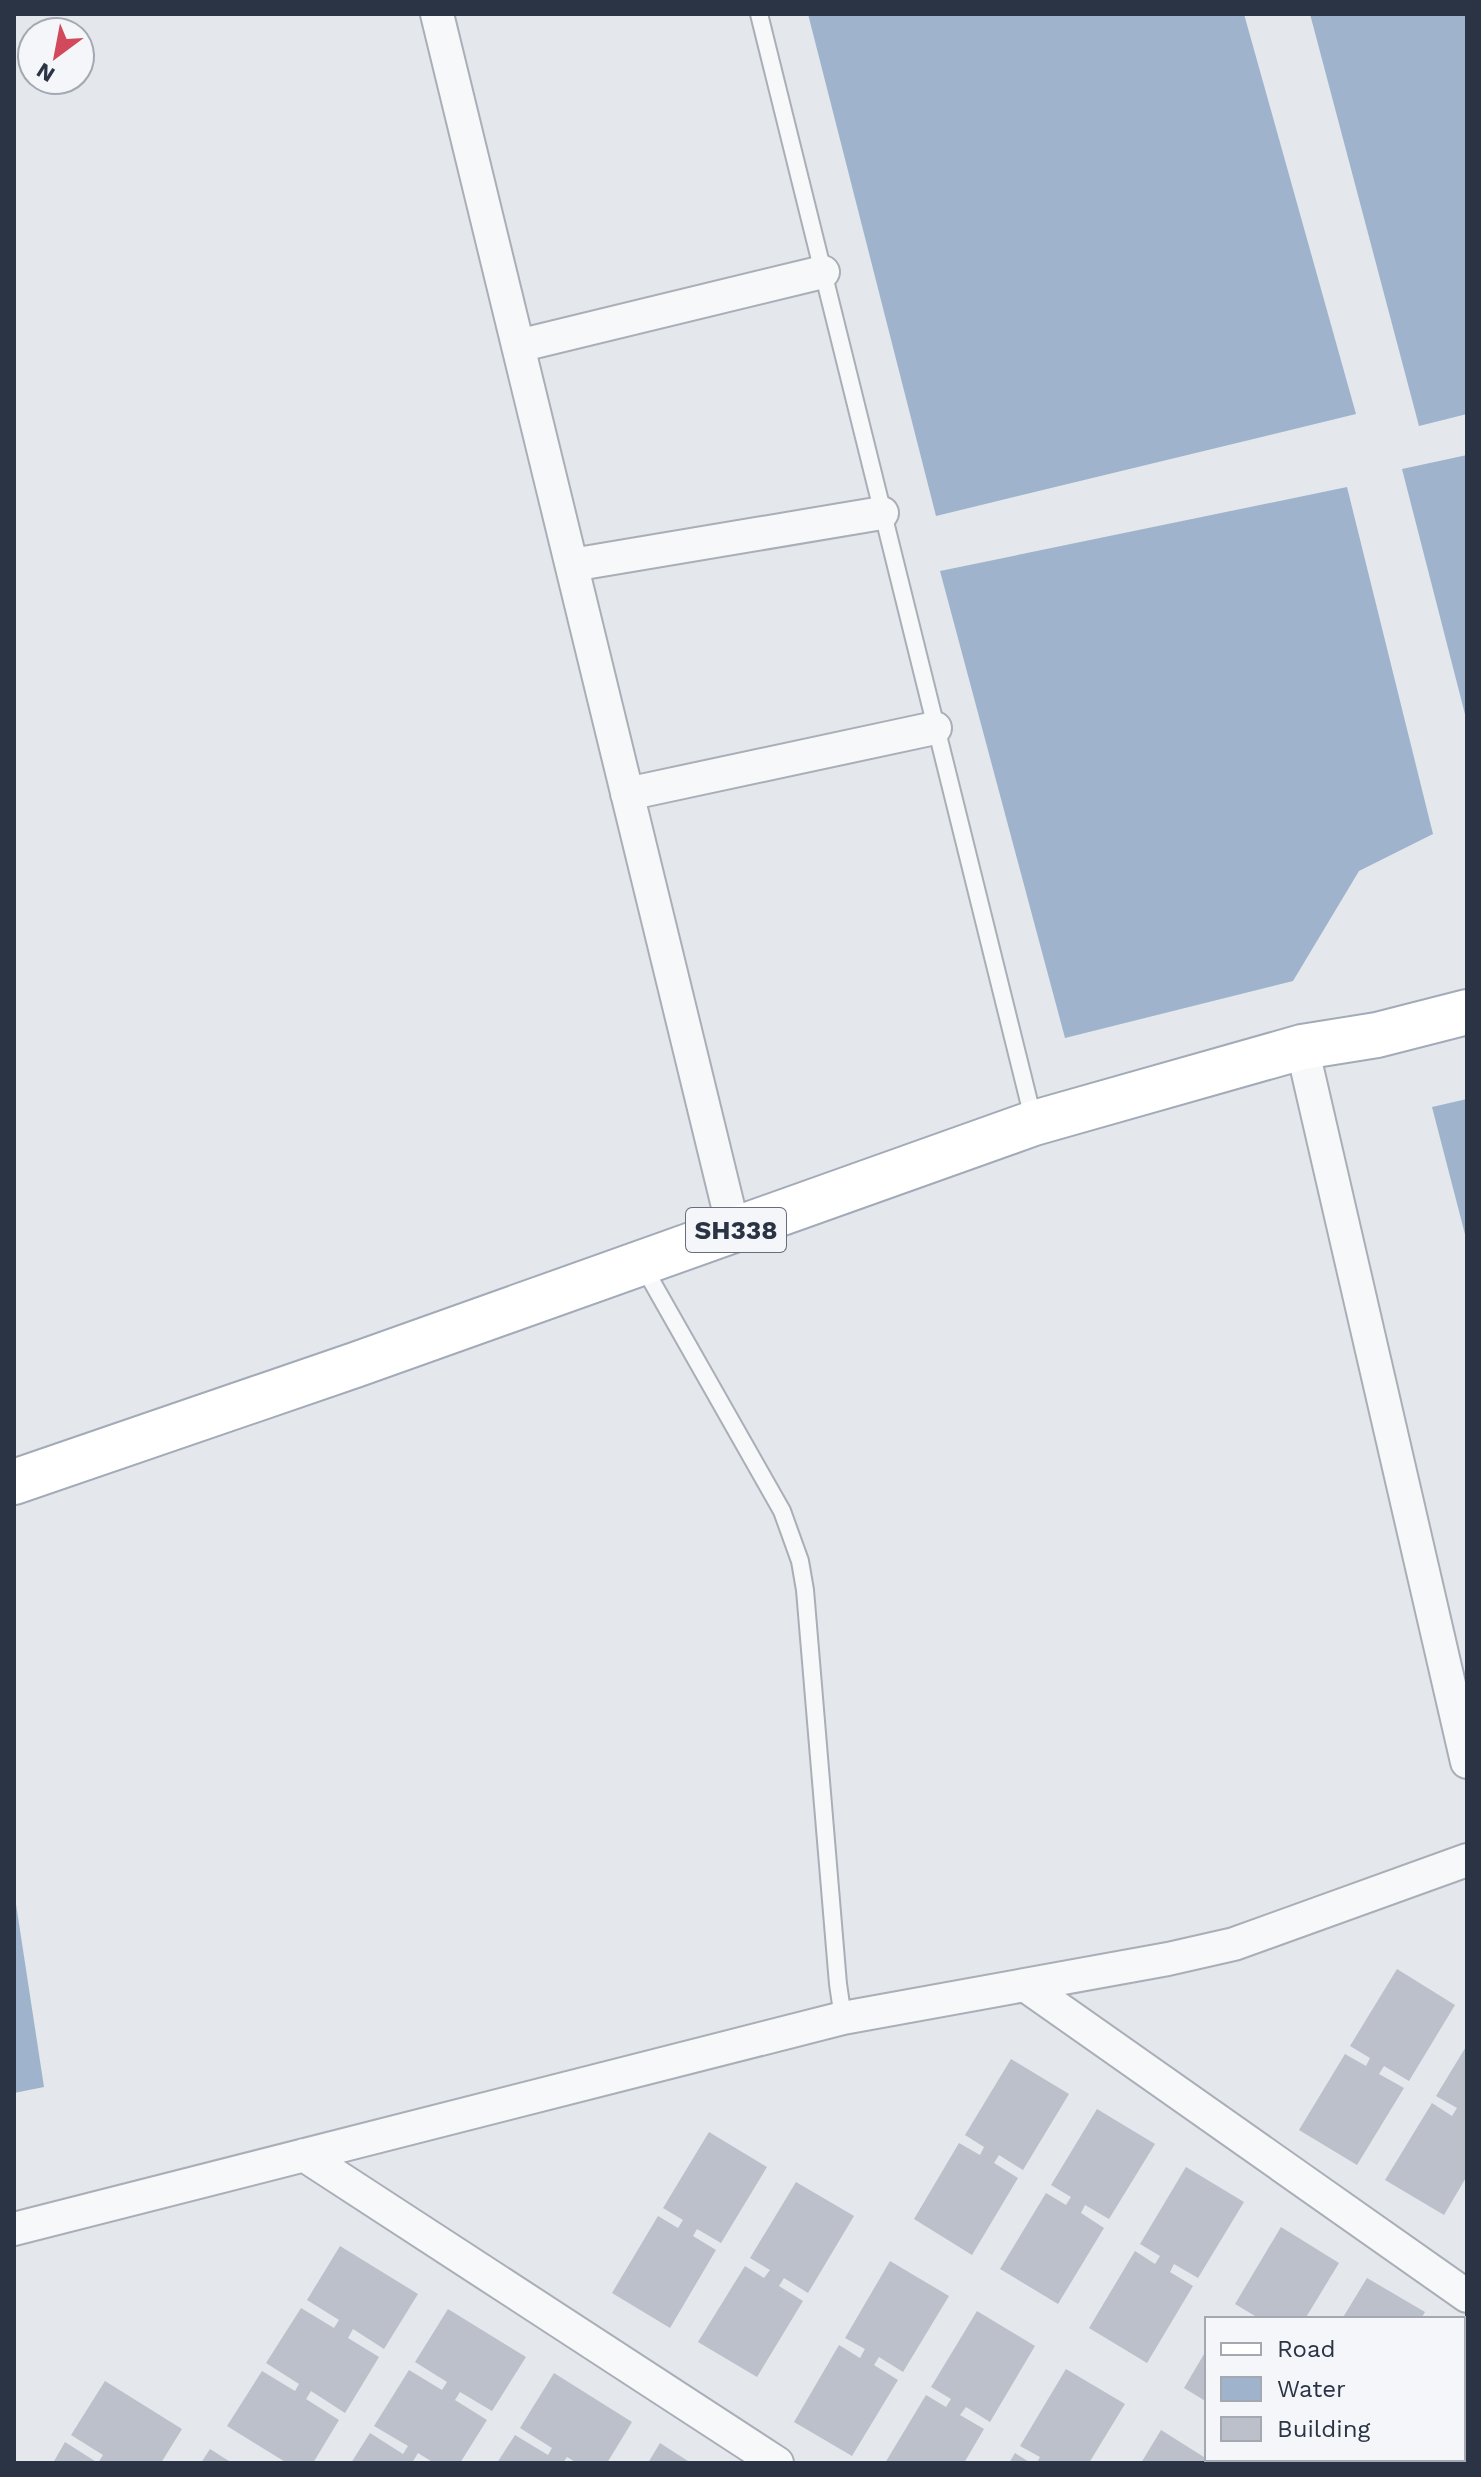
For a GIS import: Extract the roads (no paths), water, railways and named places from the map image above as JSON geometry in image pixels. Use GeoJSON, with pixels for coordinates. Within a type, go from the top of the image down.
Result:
{"type":"FeatureCollection","features":[{"type":"Feature","properties":{"kind":"main road","name":"SH338"},"geometry":{"type":"LineString","coordinates":[[14,1482],[641,1264],[1034,1123],[1302,1047],[1377,1035],[1467,1012]]}},
{"type":"Feature","properties":{"kind":"street"},"geometry":{"type":"LineString","coordinates":[[437,14],[734,1231]]}},
{"type":"Feature","properties":{"kind":"street"},"geometry":{"type":"LineString","coordinates":[[518,346],[823,272]]}},
{"type":"Feature","properties":{"kind":"street"},"geometry":{"type":"LineString","coordinates":[[572,565],[882,513]]}},
{"type":"Feature","properties":{"kind":"street"},"geometry":{"type":"LineString","coordinates":[[627,794],[935,728]]}},
{"type":"Feature","properties":{"kind":"street"},"geometry":{"type":"LineString","coordinates":[[1302,1047],[1466,1759]]}},
{"type":"Feature","properties":{"kind":"street"},"geometry":{"type":"LineString","coordinates":[[14,2229],[843,2018],[1234,1944],[1467,1860]]}},
{"type":"Feature","properties":{"kind":"street"},"geometry":{"type":"LineString","coordinates":[[1025,1985],[1467,2296]]}},
{"type":"Feature","properties":{"kind":"street"},"geometry":{"type":"LineString","coordinates":[[304,2155],[777,2463]]}},
{"type":"Feature","properties":{"kind":"lane"},"geometry":{"type":"LineString","coordinates":[[759,14],[1034,1123]]}},
{"type":"Feature","properties":{"kind":"lane"},"geometry":{"type":"LineString","coordinates":[[641,1264],[782,1511],[800,1561],[843,2018]]}},
{"type":"Feature","properties":{"kind":"water"},"geometry":{"type":"Polygon","coordinates":[[[808,14],[1244,14],[1356,414],[936,516],[808,14]]]}},
{"type":"Feature","properties":{"kind":"water"},"geometry":{"type":"Polygon","coordinates":[[[1310,14],[1467,14],[1467,414],[1419,426],[1310,14]]]}},
{"type":"Feature","properties":{"kind":"water"},"geometry":{"type":"Polygon","coordinates":[[[1467,455],[1467,722],[1402,469],[1467,455]]]}},
{"type":"Feature","properties":{"kind":"water"},"geometry":{"type":"Polygon","coordinates":[[[1347,487],[1433,834],[1359,871],[1293,981],[1065,1038],[940,571],[1347,487]]]}},
{"type":"Feature","properties":{"kind":"water"},"geometry":{"type":"Polygon","coordinates":[[[1467,1099],[1467,1242],[1432,1107],[1467,1099]]]}},
{"type":"Feature","properties":{"kind":"water"},"geometry":{"type":"Polygon","coordinates":[[[14,1891],[44,2087],[14,2093],[14,1891]]]}}]}
